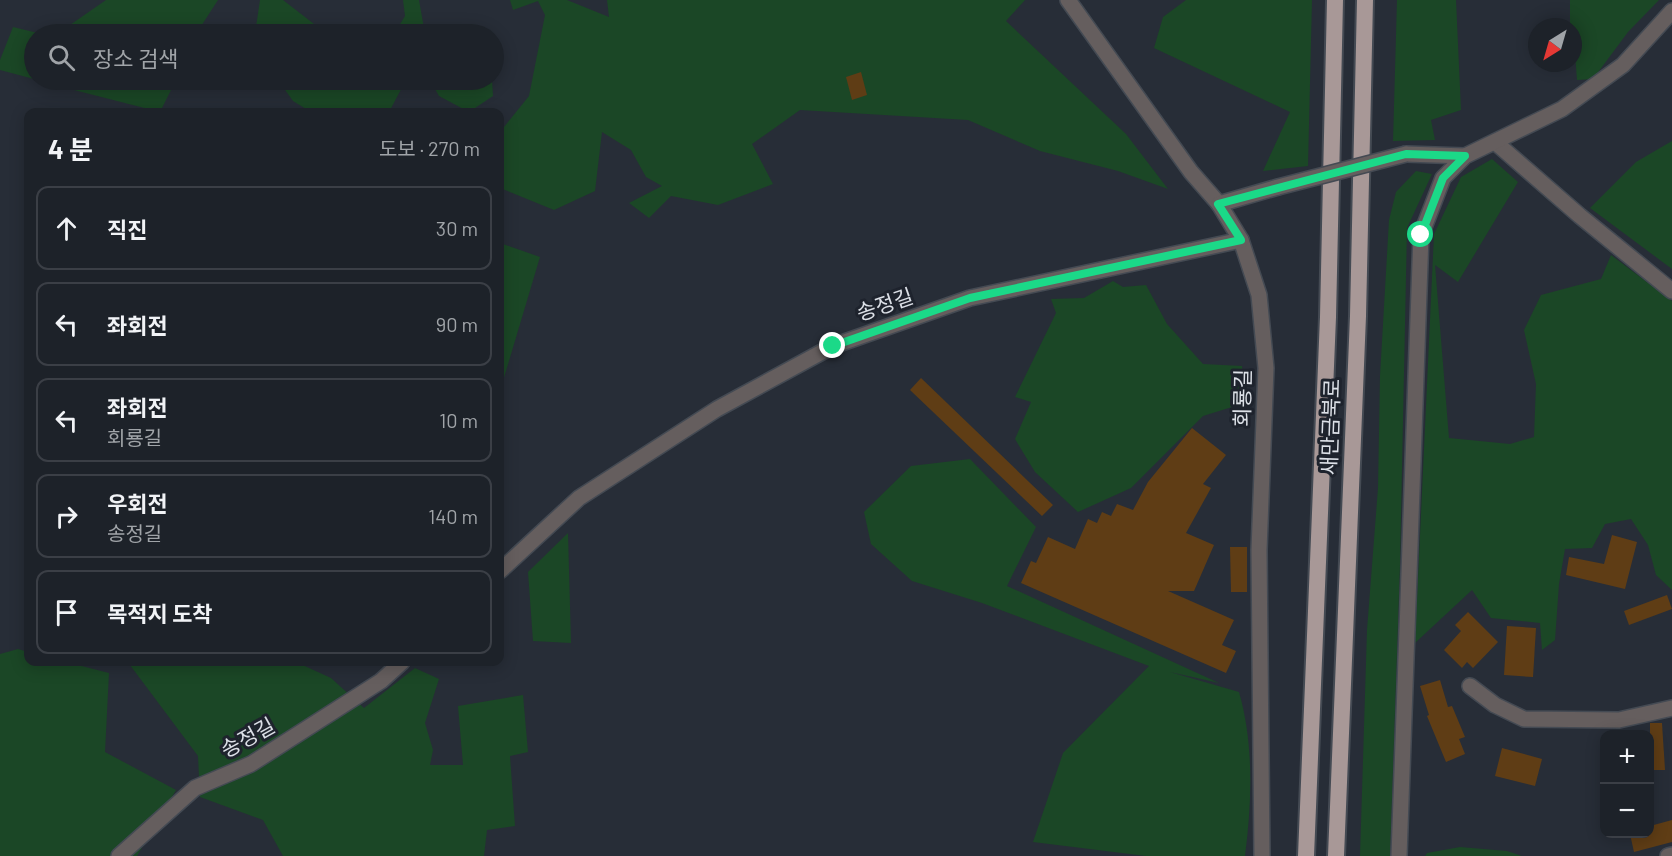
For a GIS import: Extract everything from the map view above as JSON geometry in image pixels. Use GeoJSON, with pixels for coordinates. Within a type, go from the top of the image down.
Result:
{"type":"FeatureCollection","features":[{"type":"Feature","properties":{"kind":"highway","name":"새만금북로"},"geometry":{"type":"LineString","coordinates":[[1306,856],[1328,317],[1335,0]]}},
{"type":"Feature","properties":{"kind":"highway","name":"새만금북로"},"geometry":{"type":"LineString","coordinates":[[1336,856],[1358,316],[1365,0]]}},
{"type":"Feature","properties":{"kind":"street","name":"회룡길"},"geometry":{"type":"LineString","coordinates":[[1068,0],[1191,172],[1218,204],[1241,240],[1259,295],[1266,368],[1259,550],[1262,856]]}},
{"type":"Feature","properties":{"kind":"street"},"geometry":{"type":"LineString","coordinates":[[1399,856],[1421,235],[1443,178],[1465,156],[1562,109],[1623,65],[1672,11]]}},
{"type":"Feature","properties":{"kind":"street"},"geometry":{"type":"LineString","coordinates":[[1494,142],[1672,291]]}},
{"type":"Feature","properties":{"kind":"street"},"geometry":{"type":"LineString","coordinates":[[1218,204],[1406,154],[1465,156]]}},
{"type":"Feature","properties":{"kind":"street","name":"송정길"},"geometry":{"type":"LineString","coordinates":[[504,568],[579,498],[717,409],[833,346],[970,298],[1241,240]]}},
{"type":"Feature","properties":{"kind":"street","name":"송정길"},"geometry":{"type":"LineString","coordinates":[[119,856],[195,788],[251,764],[381,681],[398,666]]}},
{"type":"Feature","properties":{"kind":"street"},"geometry":{"type":"LineString","coordinates":[[1470,686],[1495,705],[1524,719],[1619,720],[1672,708]]}},
{"type":"Feature","properties":{"kind":"street"},"geometry":{"type":"LineString","coordinates":[[1668,856],[1672,855]]}},
{"type":"Feature","properties":{"kind":"green space"},"geometry":{"type":"Polygon","coordinates":[[[106,0],[218,0],[202,24],[71,24],[106,0]]]}},
{"type":"Feature","properties":{"kind":"green space"},"geometry":{"type":"Polygon","coordinates":[[[260,0],[283,0],[314,24],[256,24],[260,0]]]}},
{"type":"Feature","properties":{"kind":"green space"},"geometry":{"type":"Polygon","coordinates":[[[403,0],[419,0],[423,24],[400,24],[405,16],[403,0]]]}},
{"type":"Feature","properties":{"kind":"green space"},"geometry":{"type":"Polygon","coordinates":[[[510,0],[567,0],[609,17],[607,0],[1025,0],[1006,21],[1126,134],[1168,189],[1118,171],[1040,151],[968,120],[800,110],[752,144],[773,184],[718,205],[671,196],[649,218],[629,203],[662,186],[646,177],[631,150],[602,132],[595,191],[554,210],[504,190],[504,127],[529,96],[545,15],[538,1],[513,10],[510,0]]]}},
{"type":"Feature","properties":{"kind":"green space"},"geometry":{"type":"Polygon","coordinates":[[[1186,0],[1312,0],[1308,166],[1263,171],[1290,112],[1154,48],[1163,17],[1186,0]]]}},
{"type":"Feature","properties":{"kind":"green space"},"geometry":{"type":"Polygon","coordinates":[[[1397,0],[1456,0],[1461,110],[1431,120],[1435,140],[1393,141],[1397,0]]]}},
{"type":"Feature","properties":{"kind":"green space"},"geometry":{"type":"Polygon","coordinates":[[[1570,0],[1659,0],[1628,32],[1593,79],[1577,80],[1576,72],[1582,72],[1582,18],[1570,18],[1570,0]]]}},
{"type":"Feature","properties":{"kind":"green space"},"geometry":{"type":"Polygon","coordinates":[[[13,27],[24,30],[24,76],[0,70],[0,60],[13,27]]]}},
{"type":"Feature","properties":{"kind":"green space"},"geometry":{"type":"Polygon","coordinates":[[[74,90],[171,90],[162,108],[144,108],[74,90]]]}},
{"type":"Feature","properties":{"kind":"green space"},"geometry":{"type":"Polygon","coordinates":[[[285,90],[401,90],[391,108],[304,108],[293,101],[285,90]]]}},
{"type":"Feature","properties":{"kind":"green space"},"geometry":{"type":"Polygon","coordinates":[[[436,90],[493,90],[493,96],[475,108],[462,108],[439,96],[436,90]]]}},
{"type":"Feature","properties":{"kind":"green space"},"geometry":{"type":"Polygon","coordinates":[[[1672,141],[1672,269],[1590,208],[1636,162],[1672,141]]]}},
{"type":"Feature","properties":{"kind":"green space"},"geometry":{"type":"Polygon","coordinates":[[[1492,159],[1518,182],[1458,282],[1435,265],[1449,438],[1510,444],[1534,437],[1536,384],[1524,330],[1541,295],[1601,279],[1611,255],[1672,301],[1672,590],[1656,575],[1648,545],[1631,519],[1605,524],[1592,548],[1565,549],[1559,584],[1555,640],[1542,650],[1540,623],[1491,618],[1472,590],[1415,643],[1434,234],[1461,177],[1492,159]]]}},
{"type":"Feature","properties":{"kind":"green space"},"geometry":{"type":"Polygon","coordinates":[[[1416,171],[1432,174],[1407,228],[1400,565],[1390,856],[1360,856],[1367,630],[1378,488],[1380,376],[1389,220],[1396,192],[1416,171]]]}},
{"type":"Feature","properties":{"kind":"green space"},"geometry":{"type":"Polygon","coordinates":[[[504,244],[540,257],[504,378],[504,244]]]}},
{"type":"Feature","properties":{"kind":"green space"},"geometry":{"type":"Polygon","coordinates":[[[1113,281],[1123,287],[1146,285],[1167,324],[1203,364],[1242,366],[1245,403],[1203,416],[1131,488],[1078,512],[1035,472],[1015,439],[1031,402],[1015,397],[1056,313],[1051,299],[1084,298],[1113,281]]]}},
{"type":"Feature","properties":{"kind":"green space"},"geometry":{"type":"Polygon","coordinates":[[[970,459],[1036,527],[1007,586],[1219,683],[1170,672],[1239,692],[1247,732],[1250,773],[1245,856],[1146,856],[1033,842],[1063,753],[1149,666],[982,603],[912,581],[871,544],[864,512],[911,466],[970,459]]]}},
{"type":"Feature","properties":{"kind":"green space"},"geometry":{"type":"Polygon","coordinates":[[[568,533],[571,643],[533,641],[528,572],[568,533]]]}},
{"type":"Feature","properties":{"kind":"green space"},"geometry":{"type":"Polygon","coordinates":[[[18,649],[24,651],[24,666],[82,666],[109,673],[105,752],[176,790],[137,856],[0,856],[0,654],[18,649]]]}},
{"type":"Feature","properties":{"kind":"green space"},"geometry":{"type":"Polygon","coordinates":[[[131,666],[305,666],[331,678],[364,708],[415,668],[439,679],[425,723],[433,750],[430,765],[463,765],[458,706],[523,695],[528,752],[510,756],[515,826],[487,830],[484,856],[283,856],[263,820],[200,797],[198,756],[131,666]]]}},
{"type":"Feature","properties":{"kind":"green space"},"geometry":{"type":"Polygon","coordinates":[[[1460,847],[1507,851],[1522,856],[1425,856],[1427,853],[1460,847]]]}},
{"type":"Feature","properties":{"kind":"building"},"geometry":{"type":"Polygon","coordinates":[[[861,72],[867,95],[852,100],[846,77],[861,72]]]}},
{"type":"Feature","properties":{"kind":"building"},"geometry":{"type":"Polygon","coordinates":[[[921,378],[1053,505],[1042,516],[910,390],[921,378]]]}},
{"type":"Feature","properties":{"kind":"building"},"geometry":{"type":"Polygon","coordinates":[[[1192,428],[1226,455],[1203,484],[1211,488],[1186,533],[1214,545],[1194,591],[1168,591],[1234,620],[1222,645],[1236,651],[1226,673],[1021,583],[1031,561],[1036,563],[1048,537],[1075,549],[1088,519],[1097,523],[1102,512],[1111,516],[1117,504],[1133,510],[1148,482],[1192,428]]]}},
{"type":"Feature","properties":{"kind":"building"},"geometry":{"type":"Polygon","coordinates":[[[1612,535],[1637,542],[1625,589],[1566,575],[1569,557],[1604,564],[1612,535]]]}},
{"type":"Feature","properties":{"kind":"building"},"geometry":{"type":"Polygon","coordinates":[[[1230,547],[1247,547],[1247,592],[1231,592],[1230,547]]]}},
{"type":"Feature","properties":{"kind":"building"},"geometry":{"type":"Polygon","coordinates":[[[1667,595],[1672,609],[1629,625],[1624,611],[1667,595]]]}},
{"type":"Feature","properties":{"kind":"building"},"geometry":{"type":"Polygon","coordinates":[[[1468,612],[1498,642],[1473,668],[1467,662],[1462,668],[1444,650],[1461,631],[1455,625],[1468,612]]]}},
{"type":"Feature","properties":{"kind":"building"},"geometry":{"type":"Polygon","coordinates":[[[1507,626],[1536,628],[1533,677],[1504,675],[1507,626]]]}},
{"type":"Feature","properties":{"kind":"building"},"geometry":{"type":"Polygon","coordinates":[[[1440,680],[1448,707],[1452,706],[1465,737],[1459,739],[1465,754],[1446,762],[1427,716],[1429,715],[1420,686],[1440,680]]]}},
{"type":"Feature","properties":{"kind":"building"},"geometry":{"type":"Polygon","coordinates":[[[1650,723],[1662,723],[1665,770],[1654,770],[1654,730],[1650,730],[1650,723]]]}},
{"type":"Feature","properties":{"kind":"building"},"geometry":{"type":"Polygon","coordinates":[[[1502,748],[1542,759],[1535,786],[1495,776],[1502,748]]]}},
{"type":"Feature","properties":{"kind":"building"},"geometry":{"type":"Polygon","coordinates":[[[1672,820],[1672,842],[1634,852],[1631,838],[1654,838],[1654,825],[1672,820]]]}},
{"type":"Feature","properties":{"kind":"route"},"geometry":{"type":"LineString","coordinates":[[833,346],[970,298],[1241,240],[1218,204],[1406,154],[1465,156],[1443,178],[1421,235]]}}]}
